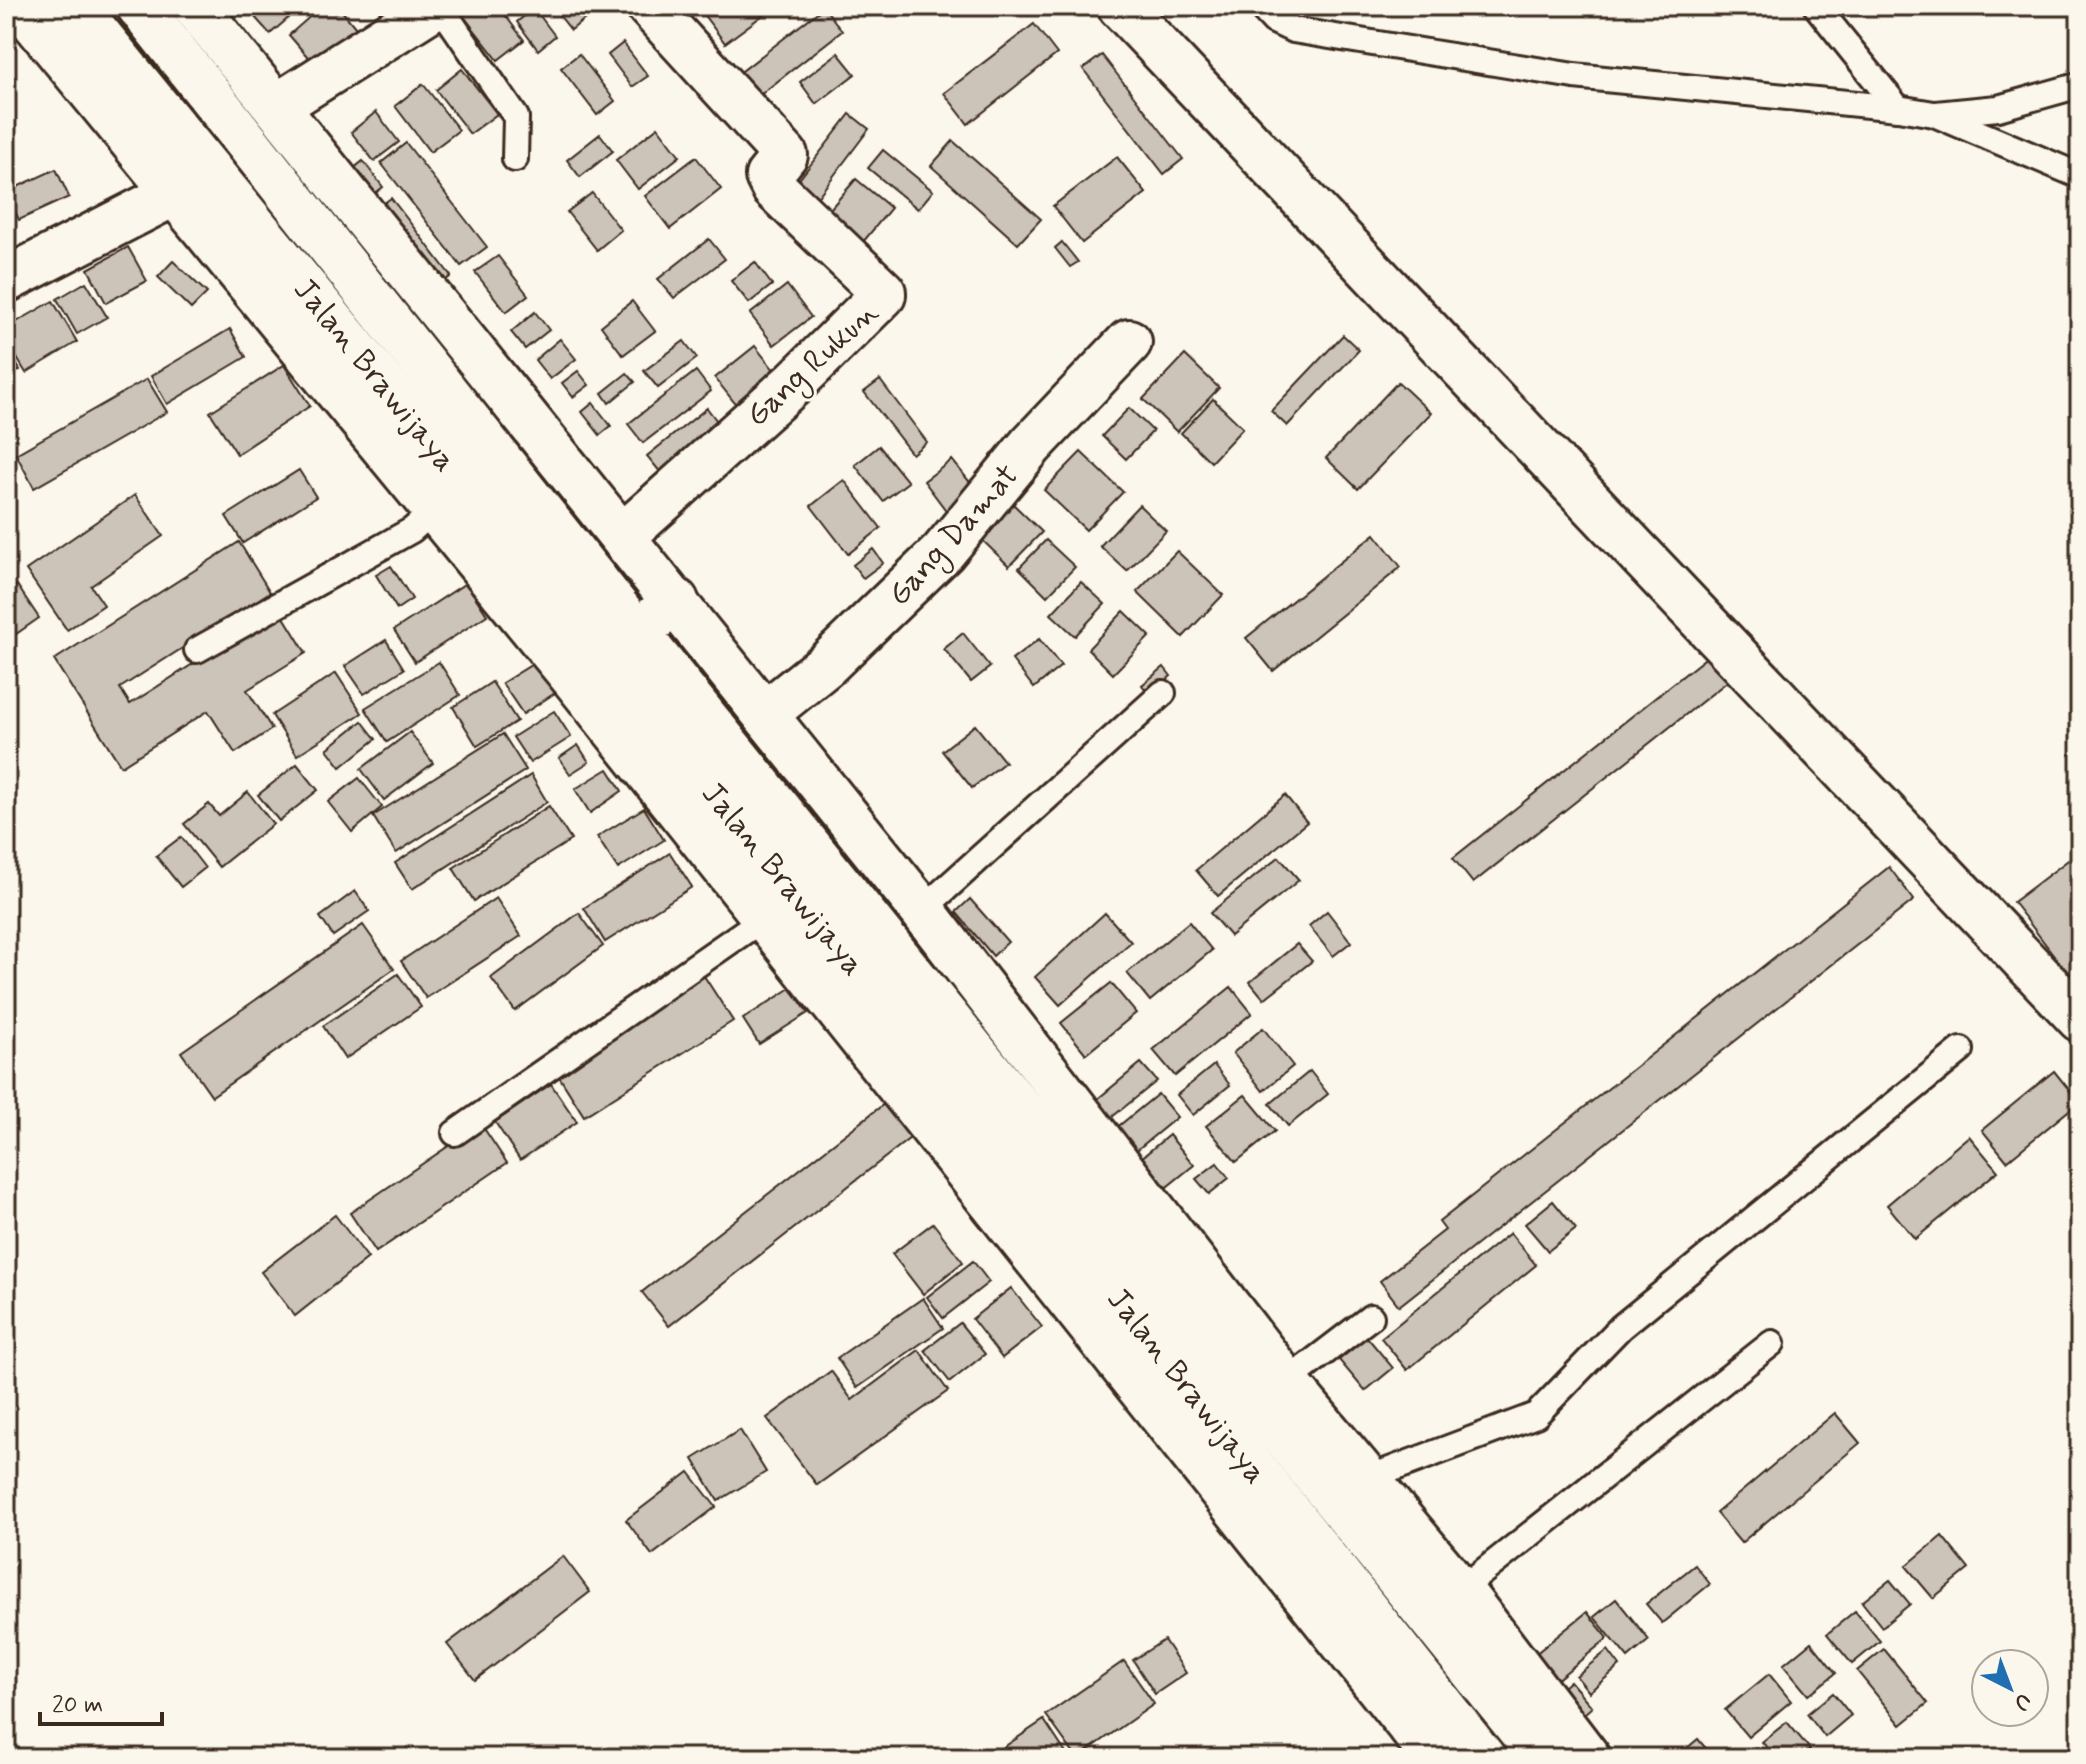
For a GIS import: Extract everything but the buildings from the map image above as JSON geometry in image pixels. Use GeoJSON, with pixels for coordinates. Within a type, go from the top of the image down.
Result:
{"type":"FeatureCollection","features":[{"type":"Feature","properties":{"kind":"main road"},"geometry":{"type":"LineString","coordinates":[[21,6],[575,680],[1435,1758]]}},
{"type":"Feature","properties":{"kind":"main road","name":"Jalan Brawijaya"},"geometry":{"type":"LineString","coordinates":[[75,6],[625,679],[1483,1758]]}},
{"type":"Feature","properties":{"kind":"main road","name":"Jalan Brawijaya"},"geometry":{"type":"LineString","coordinates":[[139,6],[637,633],[1543,1758]]}},
{"type":"Feature","properties":{"kind":"main road"},"geometry":{"type":"LineString","coordinates":[[195,6],[922,910],[1286,1382],[1460,1590],[1588,1758]]}},
{"type":"Feature","properties":{"kind":"main road","name":"Gang Rukun"},"geometry":{"type":"LineString","coordinates":[[623,536],[795,382],[883,295],[774,188],[768,176],[785,155],[649,6]]}},
{"type":"Feature","properties":{"kind":"main road"},"geometry":{"type":"LineString","coordinates":[[1120,6],[2080,1019]]}},
{"type":"Feature","properties":{"kind":"main road"},"geometry":{"type":"LineString","coordinates":[[277,106],[429,8]]}},
{"type":"Feature","properties":{"kind":"main road"},"geometry":{"type":"LineString","coordinates":[[6,280],[175,193]]}},
{"type":"Feature","properties":{"kind":"main road","name":"Gang Damat"},"geometry":{"type":"LineString","coordinates":[[765,714],[827,664],[943,552],[1031,445],[1129,342]]}},
{"type":"Feature","properties":{"kind":"main road"},"geometry":{"type":"LineString","coordinates":[[637,633],[676,601]]}},
{"type":"Feature","properties":{"kind":"lane"},"geometry":{"type":"LineString","coordinates":[[1260,6],[1274,21],[1293,30],[1574,76],[1934,114],[2080,176]]}},
{"type":"Feature","properties":{"kind":"lane"},"geometry":{"type":"LineString","coordinates":[[1816,6],[1898,108]]}},
{"type":"Feature","properties":{"kind":"lane"},"geometry":{"type":"LineString","coordinates":[[429,8],[516,117],[515,159]]}},
{"type":"Feature","properties":{"kind":"lane"},"geometry":{"type":"LineString","coordinates":[[1934,114],[1998,108],[2080,85]]}},
{"type":"Feature","properties":{"kind":"lane"},"geometry":{"type":"LineString","coordinates":[[197,650],[412,530],[435,509]]}},
{"type":"Feature","properties":{"kind":"lane"},"geometry":{"type":"LineString","coordinates":[[922,910],[1163,693]]}},
{"type":"Feature","properties":{"kind":"lane"},"geometry":{"type":"LineString","coordinates":[[455,1133],[764,918]]}},
{"type":"Feature","properties":{"kind":"lane"},"geometry":{"type":"LineString","coordinates":[[1366,1479],[1536,1415],[1621,1327],[1961,1050]]}},
{"type":"Feature","properties":{"kind":"lane"},"geometry":{"type":"LineString","coordinates":[[1286,1382],[1371,1317]]}},
{"type":"Feature","properties":{"kind":"lane"},"geometry":{"type":"LineString","coordinates":[[1460,1590],[1772,1343]]}}]}
